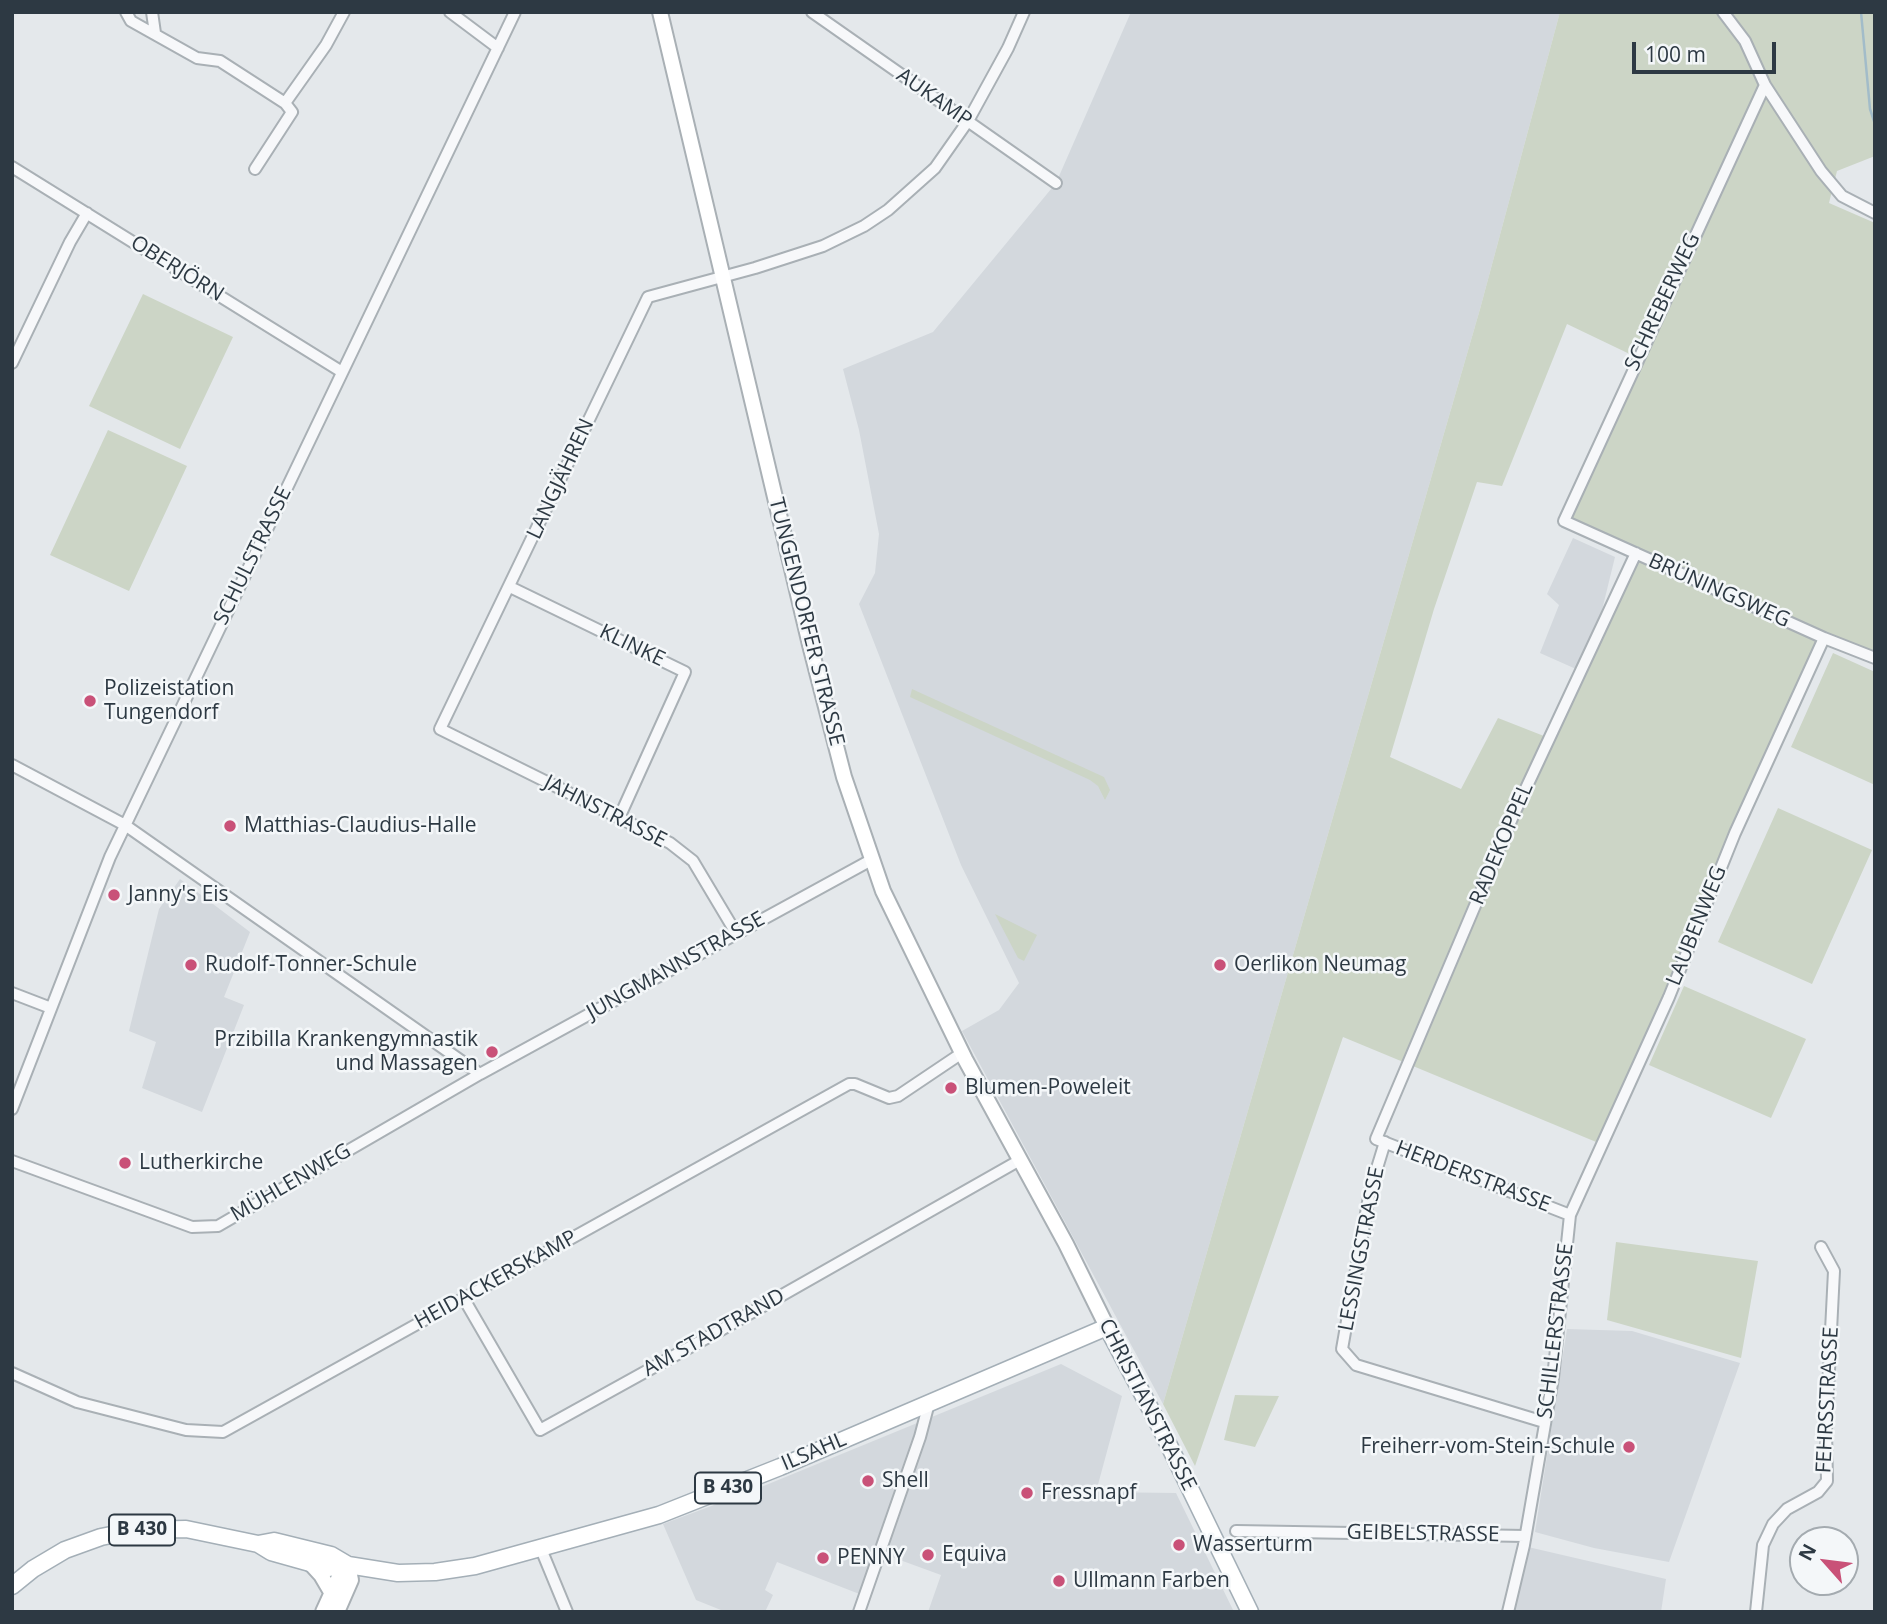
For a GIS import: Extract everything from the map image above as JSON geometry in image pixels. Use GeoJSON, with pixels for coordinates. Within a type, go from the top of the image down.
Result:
{"type":"FeatureCollection","features":[{"type":"Feature","properties":{"kind":"main road","name":"TUNGENDORFER STRASSE"},"geometry":{"type":"LineString","coordinates":[[660,12],[810,645],[844,776],[883,891],[962,1053],[1042,1200]]}},
{"type":"Feature","properties":{"kind":"main road","name":"CHRISTIANSTRASSE"},"geometry":{"type":"LineString","coordinates":[[1042,1200],[1160,1427],[1250,1612]]}},
{"type":"Feature","properties":{"kind":"main road","name":"ILSAHL"},"geometry":{"type":"LineString","coordinates":[[348,1565],[398,1573],[435,1572],[475,1566],[659,1516],[1107,1327]]}},
{"type":"Feature","properties":{"kind":"main road","name":"B 430"},"geometry":{"type":"LineString","coordinates":[[12,1586],[33,1569],[77,1546],[101,1537],[136,1530],[186,1529],[258,1544],[271,1552],[328,1568],[348,1565]]}},
{"type":"Feature","properties":{"kind":"main road","name":"B 430"},"geometry":{"type":"LineString","coordinates":[[258,1544],[274,1541],[331,1555],[348,1565]]}},
{"type":"Feature","properties":{"kind":"main road"},"geometry":{"type":"LineString","coordinates":[[310,1563],[321,1574],[331,1592]]}},
{"type":"Feature","properties":{"kind":"main road"},"geometry":{"type":"LineString","coordinates":[[323,1612],[331,1592],[348,1565]]}},
{"type":"Feature","properties":{"kind":"main road"},"geometry":{"type":"LineString","coordinates":[[337,1612],[351,1580],[348,1565]]}},
{"type":"Feature","properties":{"kind":"street"},"geometry":{"type":"LineString","coordinates":[[127,12],[131,21],[197,58],[220,61],[285,103],[292,112],[255,169]]}},
{"type":"Feature","properties":{"kind":"street"},"geometry":{"type":"LineString","coordinates":[[152,12],[155,33]]}},
{"type":"Feature","properties":{"kind":"street"},"geometry":{"type":"LineString","coordinates":[[285,103],[326,45],[344,12]]}},
{"type":"Feature","properties":{"kind":"street"},"geometry":{"type":"LineString","coordinates":[[450,12],[498,48]]}},
{"type":"Feature","properties":{"kind":"street","name":"SCHULSTRASSE"},"geometry":{"type":"LineString","coordinates":[[12,1109],[107,864],[515,12]]}},
{"type":"Feature","properties":{"kind":"street","name":"AUKAMP"},"geometry":{"type":"LineString","coordinates":[[812,12],[1056,183]]}},
{"type":"Feature","properties":{"kind":"street","name":"LANGJÄHREN"},"geometry":{"type":"LineString","coordinates":[[440,729],[648,297],[824,246],[864,226],[888,210],[935,168],[968,121],[1008,48],[1024,12]]}},
{"type":"Feature","properties":{"kind":"street"},"geometry":{"type":"LineString","coordinates":[[1723,12],[1745,41],[1765,85],[1821,171],[1842,196],[1875,213]]}},
{"type":"Feature","properties":{"kind":"street","name":"SCHREBERWEG"},"geometry":{"type":"LineString","coordinates":[[1564,521],[1765,85]]}},
{"type":"Feature","properties":{"kind":"street","name":"OBERJÖRN"},"geometry":{"type":"LineString","coordinates":[[12,167],[342,372]]}},
{"type":"Feature","properties":{"kind":"street"},"geometry":{"type":"LineString","coordinates":[[12,363],[70,242],[87,213]]}},
{"type":"Feature","properties":{"kind":"street","name":"BRÜNINGSWEG"},"geometry":{"type":"LineString","coordinates":[[1564,521],[1824,638],[1875,658]]}},
{"type":"Feature","properties":{"kind":"street","name":"RADEKOPPEL"},"geometry":{"type":"LineString","coordinates":[[1380,1141],[1513,816],[1636,553]]}},
{"type":"Feature","properties":{"kind":"street","name":"KLINKE"},"geometry":{"type":"LineString","coordinates":[[510,587],[685,672],[619,818]]}},
{"type":"Feature","properties":{"kind":"street","name":"LAUBENWEG"},"geometry":{"type":"LineString","coordinates":[[1570,1215],[1669,997],[1735,833],[1824,638]]}},
{"type":"Feature","properties":{"kind":"street","name":"JAHNSTRASSE"},"geometry":{"type":"LineString","coordinates":[[440,729],[670,843],[693,861],[736,933]]}},
{"type":"Feature","properties":{"kind":"street"},"geometry":{"type":"LineString","coordinates":[[12,765],[125,825],[480,1074]]}},
{"type":"Feature","properties":{"kind":"street","name":"JUNGMANNSTRASSE"},"geometry":{"type":"LineString","coordinates":[[480,1074],[873,859]]}},
{"type":"Feature","properties":{"kind":"street"},"geometry":{"type":"LineString","coordinates":[[12,993],[51,1008]]}},
{"type":"Feature","properties":{"kind":"street","name":"HEIDACKERSKAMP"},"geometry":{"type":"LineString","coordinates":[[12,1373],[77,1402],[186,1430],[223,1432],[849,1084],[889,1098],[898,1096],[962,1053]]}},
{"type":"Feature","properties":{"kind":"street","name":"MÜHLENWEG"},"geometry":{"type":"LineString","coordinates":[[12,1161],[192,1227],[218,1226],[480,1074]]}},
{"type":"Feature","properties":{"kind":"street","name":"HERDERSTRASSE"},"geometry":{"type":"LineString","coordinates":[[1380,1141],[1570,1215]]}},
{"type":"Feature","properties":{"kind":"street","name":"LESSINGSTRASSE"},"geometry":{"type":"LineString","coordinates":[[1380,1141],[1342,1349],[1356,1365],[1544,1422]]}},
{"type":"Feature","properties":{"kind":"street","name":"AM STADTRAND"},"geometry":{"type":"LineString","coordinates":[[464,1298],[540,1430],[719,1332],[1020,1160]]}},
{"type":"Feature","properties":{"kind":"street","name":"SCHILLERSTRASSE"},"geometry":{"type":"LineString","coordinates":[[1508,1612],[1525,1536],[1553,1378],[1570,1215]]}},
{"type":"Feature","properties":{"kind":"street","name":"FEHRSSTRASSE"},"geometry":{"type":"LineString","coordinates":[[1756,1612],[1763,1545],[1773,1524],[1787,1509],[1818,1492],[1827,1480],[1826,1430],[1834,1271],[1821,1247]]}},
{"type":"Feature","properties":{"kind":"street"},"geometry":{"type":"LineString","coordinates":[[859,1612],[917,1447],[929,1403]]}},
{"type":"Feature","properties":{"kind":"street","name":"GEIBELSTRASSE"},"geometry":{"type":"LineString","coordinates":[[1237,1531],[1525,1536]]}},
{"type":"Feature","properties":{"kind":"street"},"geometry":{"type":"LineString","coordinates":[[541,1549],[567,1612]]}},
{"type":"Feature","properties":{"kind":"shaded area"},"geometry":{"type":"Polygon","coordinates":[[[1131,12],[1560,12],[1480,309],[1163,1404],[962,1031],[999,1010],[1019,983],[961,865],[859,604],[875,573],[879,534],[859,430],[843,369],[933,332],[1056,183],[1131,12]]]}},
{"type":"Feature","properties":{"kind":"shaded area"},"geometry":{"type":"Polygon","coordinates":[[[1573,538],[1615,557],[1602,610],[1576,669],[1540,653],[1559,605],[1547,594],[1573,538]]]}},
{"type":"Feature","properties":{"kind":"shaded area","name":"Rudolf-Tonner-Schule"},"geometry":{"type":"Polygon","coordinates":[[[180,879],[250,932],[224,997],[244,1005],[202,1112],[142,1088],[156,1042],[129,1031],[159,909],[180,879]]]}},
{"type":"Feature","properties":{"kind":"shaded area","name":"Freiherr-vom-Stein-Schule"},"geometry":{"type":"Polygon","coordinates":[[[1567,1329],[1632,1331],[1740,1363],[1669,1562],[1594,1548],[1535,1532],[1567,1329]]]}},
{"type":"Feature","properties":{"kind":"shaded area"},"geometry":{"type":"Polygon","coordinates":[[[1061,1364],[1122,1396],[1096,1492],[1176,1493],[1234,1612],[928,1612],[941,1575],[878,1552],[862,1595],[777,1562],[765,1590],[773,1595],[765,1612],[726,1612],[696,1600],[663,1524],[749,1492],[1061,1364]]]}},
{"type":"Feature","properties":{"kind":"shaded area"},"geometry":{"type":"Polygon","coordinates":[[[1528,1547],[1666,1579],[1661,1612],[1510,1612],[1528,1547]]]}},
{"type":"Feature","properties":{"kind":"green space"},"geometry":{"type":"Polygon","coordinates":[[[1560,12],[1875,12],[1875,156],[1837,171],[1829,203],[1875,223],[1875,658],[1825,638],[1601,1144],[1343,1037],[1195,1466],[1163,1404],[1480,309],[1560,12]],[[1567,324],[1502,486],[1477,482],[1434,609],[1390,757],[1461,789],[1498,718],[1549,738],[1636,554],[1564,521],[1638,358],[1567,324]]]}},
{"type":"Feature","properties":{"kind":"green space"},"geometry":{"type":"Polygon","coordinates":[[[143,294],[233,337],[180,449],[89,406],[143,294]]]}},
{"type":"Feature","properties":{"kind":"green space"},"geometry":{"type":"Polygon","coordinates":[[[108,430],[187,466],[129,591],[50,555],[108,430]]]}},
{"type":"Feature","properties":{"kind":"green space"},"geometry":{"type":"Polygon","coordinates":[[[1833,653],[1875,672],[1875,785],[1791,747],[1833,653]]]}},
{"type":"Feature","properties":{"kind":"green space"},"geometry":{"type":"Polygon","coordinates":[[[912,689],[1104,777],[1110,790],[1105,800],[1098,786],[1090,780],[910,697],[912,689]]]}},
{"type":"Feature","properties":{"kind":"green space"},"geometry":{"type":"Polygon","coordinates":[[[1778,808],[1872,850],[1812,984],[1718,942],[1778,808]]]}},
{"type":"Feature","properties":{"kind":"green space"},"geometry":{"type":"Polygon","coordinates":[[[995,914],[1037,935],[1024,961],[1018,958],[995,914]]]}},
{"type":"Feature","properties":{"kind":"green space"},"geometry":{"type":"Polygon","coordinates":[[[1684,986],[1806,1039],[1771,1118],[1649,1065],[1684,986]]]}},
{"type":"Feature","properties":{"kind":"green space"},"geometry":{"type":"Polygon","coordinates":[[[1616,1242],[1758,1261],[1741,1358],[1607,1320],[1616,1242]]]}},
{"type":"Feature","properties":{"kind":"green space"},"geometry":{"type":"Polygon","coordinates":[[[1235,1395],[1279,1396],[1255,1447],[1224,1440],[1235,1395]]]}},
{"type":"Feature","properties":{"kind":"waterway"},"geometry":{"type":"LineString","coordinates":[[1861,12],[1870,109],[1875,124]]}},
{"type":"Feature","properties":{"kind":"place","name":"Polizeistation Tungendorf"},"geometry":{"type":"Point","coordinates":[90,701]}},
{"type":"Feature","properties":{"kind":"place","name":"Matthias-Claudius-Halle"},"geometry":{"type":"Point","coordinates":[230,826]}},
{"type":"Feature","properties":{"kind":"place","name":"Janny's Eis"},"geometry":{"type":"Point","coordinates":[114,895]}},
{"type":"Feature","properties":{"kind":"place","name":"Rudolf-Tonner-Schule"},"geometry":{"type":"Point","coordinates":[191,965]}},
{"type":"Feature","properties":{"kind":"place","name":"Oerlikon Neumag"},"geometry":{"type":"Point","coordinates":[1220,965]}},
{"type":"Feature","properties":{"kind":"place","name":"Przibilla Krankengymnastik und Massagen"},"geometry":{"type":"Point","coordinates":[492,1052]}},
{"type":"Feature","properties":{"kind":"place","name":"Blumen-Poweleit"},"geometry":{"type":"Point","coordinates":[951,1088]}},
{"type":"Feature","properties":{"kind":"place","name":"Lutherkirche"},"geometry":{"type":"Point","coordinates":[125,1163]}},
{"type":"Feature","properties":{"kind":"place","name":"Freiherr-vom-Stein-Schule"},"geometry":{"type":"Point","coordinates":[1629,1447]}},
{"type":"Feature","properties":{"kind":"place","name":"Shell"},"geometry":{"type":"Point","coordinates":[868,1481]}},
{"type":"Feature","properties":{"kind":"place","name":"Fressnapf"},"geometry":{"type":"Point","coordinates":[1027,1493]}},
{"type":"Feature","properties":{"kind":"place","name":"Wasserturm"},"geometry":{"type":"Point","coordinates":[1179,1545]}},
{"type":"Feature","properties":{"kind":"place","name":"Equiva"},"geometry":{"type":"Point","coordinates":[928,1555]}},
{"type":"Feature","properties":{"kind":"place","name":"PENNY"},"geometry":{"type":"Point","coordinates":[823,1558]}},
{"type":"Feature","properties":{"kind":"place","name":"Ullmann Farben"},"geometry":{"type":"Point","coordinates":[1059,1581]}}]}
